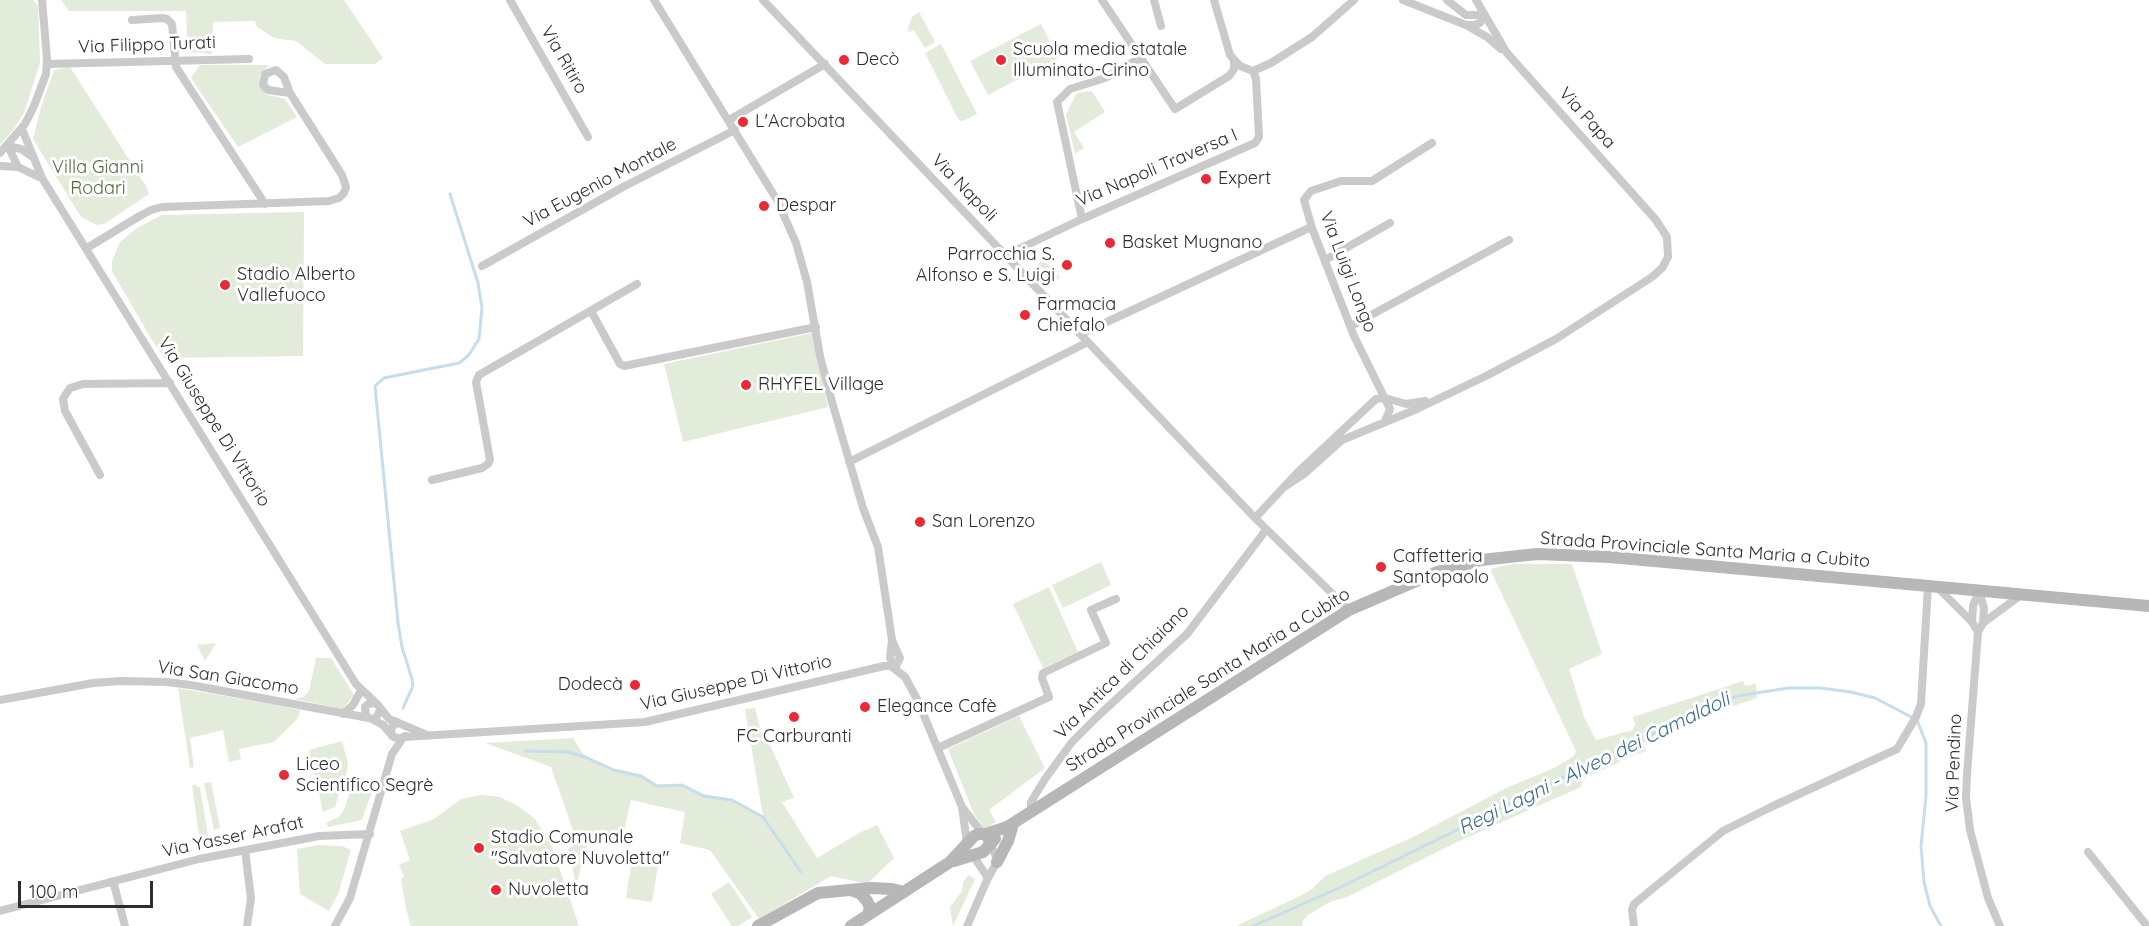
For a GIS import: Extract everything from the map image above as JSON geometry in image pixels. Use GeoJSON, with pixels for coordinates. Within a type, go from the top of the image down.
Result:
{"type":"FeatureCollection","features":[{"type":"Feature","properties":{"kind":"main road","name":"Strada Provinciale Santa Maria a Cubito"},"geometry":{"type":"LineString","coordinates":[[987,839],[1350,610],[1447,569],[1480,561],[1538,554],[1621,558],[2149,606]]}},
{"type":"Feature","properties":{"kind":"main road"},"geometry":{"type":"LineString","coordinates":[[997,862],[1008,841],[1010,825]]}},
{"type":"Feature","properties":{"kind":"main road"},"geometry":{"type":"LineString","coordinates":[[851,926],[950,862],[969,848],[974,836],[987,839],[983,852],[969,848]]}},
{"type":"Feature","properties":{"kind":"main road"},"geometry":{"type":"LineString","coordinates":[[758,926],[818,893],[882,888],[904,892]]}},
{"type":"Feature","properties":{"kind":"main road"},"geometry":{"type":"LineString","coordinates":[[849,890],[861,894],[867,901],[870,908],[868,915]]}},
{"type":"Feature","properties":{"kind":"street"},"geometry":{"type":"LineString","coordinates":[[0,153],[22,129],[46,74],[42,0]]}},
{"type":"Feature","properties":{"kind":"street","name":"Via Ritiro"},"geometry":{"type":"LineString","coordinates":[[510,0],[588,136]]}},
{"type":"Feature","properties":{"kind":"street"},"geometry":{"type":"LineString","coordinates":[[654,0],[777,200],[796,243],[807,282],[820,356],[849,462],[878,547],[892,640],[900,658],[895,668],[910,683],[962,807],[969,848],[988,878]]}},
{"type":"Feature","properties":{"kind":"street","name":"Via Napoli"},"geometry":{"type":"LineString","coordinates":[[763,0],[1266,530],[1350,610]]}},
{"type":"Feature","properties":{"kind":"street"},"geometry":{"type":"LineString","coordinates":[[1102,0],[1176,110],[1233,73],[1234,60]]}},
{"type":"Feature","properties":{"kind":"street"},"geometry":{"type":"LineString","coordinates":[[1154,0],[1161,26]]}},
{"type":"Feature","properties":{"kind":"street"},"geometry":{"type":"LineString","coordinates":[[1214,0],[1228,49],[1234,60],[1240,66],[1253,71],[1271,63],[1312,37],[1354,0]]}},
{"type":"Feature","properties":{"kind":"street"},"geometry":{"type":"LineString","coordinates":[[1403,0],[1466,25],[1487,37],[1507,53]]}},
{"type":"Feature","properties":{"kind":"street"},"geometry":{"type":"LineString","coordinates":[[1447,0],[1466,15],[1484,15],[1480,22],[1466,25]]}},
{"type":"Feature","properties":{"kind":"street","name":"Via Papa"},"geometry":{"type":"LineString","coordinates":[[1443,396],[1556,339],[1652,277],[1662,268],[1668,257],[1667,237],[1656,220],[1507,53],[1476,0]]}},
{"type":"Feature","properties":{"kind":"street"},"geometry":{"type":"LineString","coordinates":[[132,20],[163,18],[170,21],[173,26],[175,62],[178,71],[266,204]]}},
{"type":"Feature","properties":{"kind":"street"},"geometry":{"type":"LineString","coordinates":[[1082,219],[1058,102],[1070,89],[1105,78],[1140,58]]}},
{"type":"Feature","properties":{"kind":"street","name":"Via Filippo Turati"},"geometry":{"type":"LineString","coordinates":[[47,64],[249,59]]}},
{"type":"Feature","properties":{"kind":"street"},"geometry":{"type":"LineString","coordinates":[[729,120],[825,64]]}},
{"type":"Feature","properties":{"kind":"street","name":"Via Napoli Traversa I"},"geometry":{"type":"LineString","coordinates":[[1006,255],[1255,143],[1259,137],[1256,79],[1253,71]]}},
{"type":"Feature","properties":{"kind":"street"},"geometry":{"type":"LineString","coordinates":[[87,249],[154,209],[171,206],[328,201],[341,196],[346,188],[342,175],[290,93]]}},
{"type":"Feature","properties":{"kind":"street","name":"Via Giuseppe Di Vittorio"},"geometry":{"type":"LineString","coordinates":[[22,129],[42,178],[356,684],[374,703]]}},
{"type":"Feature","properties":{"kind":"street","name":"Via Eugenio Montale"},"geometry":{"type":"LineString","coordinates":[[482,266],[623,188],[735,130]]}},
{"type":"Feature","properties":{"kind":"street","name":"Via Luigi Longo"},"geometry":{"type":"LineString","coordinates":[[1385,421],[1390,409],[1351,326],[1312,228],[1304,200],[1311,191],[1341,180],[1371,181],[1432,143]]}},
{"type":"Feature","properties":{"kind":"street"},"geometry":{"type":"LineString","coordinates":[[8,146],[21,149],[32,156]]}},
{"type":"Feature","properties":{"kind":"street"},"geometry":{"type":"LineString","coordinates":[[8,146],[18,167]]}},
{"type":"Feature","properties":{"kind":"street"},"geometry":{"type":"LineString","coordinates":[[0,166],[18,167],[42,178]]}},
{"type":"Feature","properties":{"kind":"street"},"geometry":{"type":"LineString","coordinates":[[1325,260],[1390,223]]}},
{"type":"Feature","properties":{"kind":"street"},"geometry":{"type":"LineString","coordinates":[[1080,334],[1312,228]]}},
{"type":"Feature","properties":{"kind":"street"},"geometry":{"type":"LineString","coordinates":[[1351,326],[1509,240]]}},
{"type":"Feature","properties":{"kind":"street"},"geometry":{"type":"LineString","coordinates":[[432,480],[482,468],[490,460],[477,378],[637,284]]}},
{"type":"Feature","properties":{"kind":"street"},"geometry":{"type":"LineString","coordinates":[[591,311],[620,363],[624,366],[816,327]]}},
{"type":"Feature","properties":{"kind":"street"},"geometry":{"type":"LineString","coordinates":[[849,462],[1088,342]]}},
{"type":"Feature","properties":{"kind":"street"},"geometry":{"type":"LineString","coordinates":[[100,475],[65,411],[63,405],[70,388],[83,384],[170,383]]}},
{"type":"Feature","properties":{"kind":"street"},"geometry":{"type":"LineString","coordinates":[[1255,518],[1298,472],[1376,399],[1385,398],[1406,404],[1443,396]]}},
{"type":"Feature","properties":{"kind":"street"},"geometry":{"type":"LineString","coordinates":[[1286,486],[1304,474],[1336,444],[1443,396]]}},
{"type":"Feature","properties":{"kind":"street"},"geometry":{"type":"LineString","coordinates":[[1349,423],[1349,429],[1354,435]]}},
{"type":"Feature","properties":{"kind":"street","name":"Via Antica di Chiaiano"},"geometry":{"type":"LineString","coordinates":[[1031,812],[1031,802],[1072,742],[1187,634],[1266,530]]}},
{"type":"Feature","properties":{"kind":"street"},"geometry":{"type":"LineString","coordinates":[[1933,587],[1972,622],[1978,632]]}},
{"type":"Feature","properties":{"kind":"street"},"geometry":{"type":"LineString","coordinates":[[1634,926],[1632,910],[1634,904],[1723,831],[1897,749],[1921,704],[1933,587]]}},
{"type":"Feature","properties":{"kind":"street"},"geometry":{"type":"LineString","coordinates":[[1972,622],[1973,606],[1979,591]]}},
{"type":"Feature","properties":{"kind":"street"},"geometry":{"type":"LineString","coordinates":[[1979,591],[1984,608],[1983,623]]}},
{"type":"Feature","properties":{"kind":"street","name":"Via Pendino"},"geometry":{"type":"LineString","coordinates":[[2000,926],[1988,898],[1970,831],[1966,798],[1978,632],[1983,623],[2021,594]]}},
{"type":"Feature","properties":{"kind":"street"},"geometry":{"type":"LineString","coordinates":[[938,748],[1049,697],[1042,678],[1043,673],[1106,643],[1091,610],[1116,599]]}},
{"type":"Feature","properties":{"kind":"street","name":"Via Giuseppe Di Vittorio"},"geometry":{"type":"LineString","coordinates":[[404,738],[645,722],[885,666],[895,668]]}},
{"type":"Feature","properties":{"kind":"street","name":"Via San Giacomo"},"geometry":{"type":"LineString","coordinates":[[0,700],[93,683],[166,682],[370,719]]}},
{"type":"Feature","properties":{"kind":"street","name":"Via Giuseppe Di Vittorio"},"geometry":{"type":"LineString","coordinates":[[356,684],[364,708]]}},
{"type":"Feature","properties":{"kind":"street"},"geometry":{"type":"LineString","coordinates":[[345,714],[359,694]]}},
{"type":"Feature","properties":{"kind":"street"},"geometry":{"type":"LineString","coordinates":[[335,926],[350,898],[393,754],[407,732],[402,723],[388,719],[374,703],[345,714]]}},
{"type":"Feature","properties":{"kind":"street"},"geometry":{"type":"LineString","coordinates":[[364,708],[365,716],[383,725],[397,739],[404,738]]}},
{"type":"Feature","properties":{"kind":"street"},"geometry":{"type":"LineString","coordinates":[[370,719],[378,716],[380,710]]}},
{"type":"Feature","properties":{"kind":"street"},"geometry":{"type":"LineString","coordinates":[[393,754],[391,728],[397,722]]}},
{"type":"Feature","properties":{"kind":"street","name":"Via Giuseppe Di Vittorio"},"geometry":{"type":"LineString","coordinates":[[406,727],[427,735]]}},
{"type":"Feature","properties":{"kind":"street"},"geometry":{"type":"LineString","coordinates":[[962,807],[987,839],[997,862],[968,926]]}},
{"type":"Feature","properties":{"kind":"street","name":"Via Yasser Arafat"},"geometry":{"type":"LineString","coordinates":[[0,911],[200,859],[319,836],[370,834]]}},
{"type":"Feature","properties":{"kind":"street"},"geometry":{"type":"LineString","coordinates":[[245,850],[251,898],[247,926]]}},
{"type":"Feature","properties":{"kind":"street"},"geometry":{"type":"LineString","coordinates":[[2088,852],[2147,926]]}},
{"type":"Feature","properties":{"kind":"street"},"geometry":{"type":"LineString","coordinates":[[113,881],[124,926]]}},
{"type":"Feature","properties":{"kind":"green space"},"geometry":{"type":"Polygon","coordinates":[[[0,0],[33,0],[38,5],[40,63],[24,113],[0,145],[0,0]]]}},
{"type":"Feature","properties":{"kind":"green space"},"geometry":{"type":"Polygon","coordinates":[[[61,0],[344,0],[383,58],[375,64],[325,64],[296,41],[274,38],[257,27],[255,21],[213,22],[212,54],[188,52],[186,11],[69,11],[61,0]]]}},
{"type":"Feature","properties":{"kind":"green space"},"geometry":{"type":"Polygon","coordinates":[[[919,12],[935,42],[925,48],[914,30],[909,32],[908,28],[912,17],[919,12]]]}},
{"type":"Feature","properties":{"kind":"green space"},"geometry":{"type":"Polygon","coordinates":[[[1041,24],[1058,58],[988,95],[970,61],[1041,24]]]}},
{"type":"Feature","properties":{"kind":"green space"},"geometry":{"type":"Polygon","coordinates":[[[941,44],[977,114],[963,121],[959,120],[955,113],[925,53],[941,44]]]}},
{"type":"Feature","properties":{"kind":"green space"},"geometry":{"type":"Polygon","coordinates":[[[200,65],[269,65],[259,76],[263,90],[268,95],[285,99],[297,117],[238,147],[191,78],[200,65]]]}},
{"type":"Feature","properties":{"kind":"green space","name":"Villa Gianni Rodari"},"geometry":{"type":"Polygon","coordinates":[[[70,67],[149,194],[104,224],[97,225],[81,217],[33,139],[54,70],[70,67]]]}},
{"type":"Feature","properties":{"kind":"green space"},"geometry":{"type":"Polygon","coordinates":[[[1092,91],[1105,112],[1074,132],[1084,148],[1075,154],[1066,114],[1077,93],[1092,91]]]}},
{"type":"Feature","properties":{"kind":"green space","name":"Stadio Alberto Vallefuoco"},"geometry":{"type":"Polygon","coordinates":[[[304,212],[303,356],[164,358],[112,271],[112,261],[120,242],[137,228],[162,215],[304,212]]]}},
{"type":"Feature","properties":{"kind":"green space"},"geometry":{"type":"Polygon","coordinates":[[[1043,259],[1060,277],[1049,288],[1032,270],[1043,259]]]}},
{"type":"Feature","properties":{"kind":"green space","name":"RHYFEL Village"},"geometry":{"type":"Polygon","coordinates":[[[812,333],[828,407],[683,442],[664,364],[812,333]]]}},
{"type":"Feature","properties":{"kind":"green space"},"geometry":{"type":"Polygon","coordinates":[[[1101,562],[1111,585],[1063,608],[1052,585],[1101,562]]]}},
{"type":"Feature","properties":{"kind":"green space"},"geometry":{"type":"Polygon","coordinates":[[[1512,564],[1572,564],[1602,654],[1569,669],[1584,717],[1596,740],[1633,730],[1635,724],[1633,717],[1743,681],[1745,686],[1756,684],[1757,698],[1643,743],[1646,751],[1582,779],[1581,787],[1457,842],[1347,897],[1330,902],[1308,915],[1302,926],[1236,926],[1302,895],[1325,876],[1413,837],[1506,788],[1554,768],[1574,756],[1576,751],[1490,569],[1512,564]]]}},
{"type":"Feature","properties":{"kind":"green space"},"geometry":{"type":"Polygon","coordinates":[[[1049,587],[1078,652],[1043,668],[1013,604],[1049,587]]]}},
{"type":"Feature","properties":{"kind":"green space"},"geometry":{"type":"Polygon","coordinates":[[[216,643],[205,661],[197,645],[216,643]]]}},
{"type":"Feature","properties":{"kind":"green space"},"geometry":{"type":"Polygon","coordinates":[[[316,658],[331,658],[354,695],[343,709],[294,699],[303,697],[309,691],[316,658]]]}},
{"type":"Feature","properties":{"kind":"green space"},"geometry":{"type":"Polygon","coordinates":[[[178,688],[300,710],[298,718],[274,742],[239,749],[241,759],[229,762],[223,730],[190,738],[194,767],[190,768],[178,688]]]}},
{"type":"Feature","properties":{"kind":"green space"},"geometry":{"type":"Polygon","coordinates":[[[755,708],[764,744],[769,743],[794,798],[782,802],[817,858],[877,825],[894,858],[867,884],[831,876],[759,919],[710,850],[680,843],[685,812],[631,800],[622,840],[591,834],[576,884],[568,850],[576,839],[551,767],[485,743],[573,738],[585,757],[614,770],[641,776],[657,786],[681,784],[704,796],[732,800],[763,816],[745,709],[755,708]]]}},
{"type":"Feature","properties":{"kind":"green space"},"geometry":{"type":"Polygon","coordinates":[[[1019,716],[1045,768],[989,810],[996,822],[984,829],[974,814],[948,749],[1019,716]]]}},
{"type":"Feature","properties":{"kind":"green space"},"geometry":{"type":"Polygon","coordinates":[[[342,741],[348,764],[346,776],[316,783],[309,750],[342,741]]]}},
{"type":"Feature","properties":{"kind":"green space"},"geometry":{"type":"Polygon","coordinates":[[[354,777],[375,783],[362,820],[328,827],[326,823],[339,817],[345,808],[354,777]]]}},
{"type":"Feature","properties":{"kind":"green space"},"geometry":{"type":"Polygon","coordinates":[[[211,782],[220,828],[214,830],[204,783],[211,782]]]}},
{"type":"Feature","properties":{"kind":"green space"},"geometry":{"type":"Polygon","coordinates":[[[342,783],[335,807],[323,812],[318,788],[342,783]]]}},
{"type":"Feature","properties":{"kind":"green space"},"geometry":{"type":"Polygon","coordinates":[[[192,785],[200,788],[208,835],[212,839],[200,842],[192,785]]]}},
{"type":"Feature","properties":{"kind":"green space","name":"Stadio Comunale \"Salvatore Nuvoletta\""},"geometry":{"type":"Polygon","coordinates":[[[482,795],[500,797],[518,806],[534,818],[545,835],[548,835],[579,926],[411,926],[401,879],[404,877],[399,865],[410,860],[400,831],[434,819],[461,799],[482,795]]]}},
{"type":"Feature","properties":{"kind":"green space"},"geometry":{"type":"Polygon","coordinates":[[[317,845],[342,846],[351,850],[338,894],[329,911],[300,894],[297,849],[317,845]]]}},
{"type":"Feature","properties":{"kind":"green space"},"geometry":{"type":"Polygon","coordinates":[[[632,859],[658,866],[652,902],[626,898],[632,859]]]}},
{"type":"Feature","properties":{"kind":"green space"},"geometry":{"type":"Polygon","coordinates":[[[968,875],[975,879],[953,926],[950,907],[962,891],[963,883],[968,875]]]}},
{"type":"Feature","properties":{"kind":"green space"},"geometry":{"type":"Polygon","coordinates":[[[729,882],[752,917],[738,926],[732,926],[711,894],[729,882]]]}},
{"type":"Feature","properties":{"kind":"waterway","name":"Regi Lagni - Alveo dei Camaldoli"},"geometry":{"type":"LineString","coordinates":[[403,708],[413,686],[398,623],[375,386],[384,378],[459,363],[468,356],[479,339],[482,308],[478,283],[450,194]]}},
{"type":"Feature","properties":{"kind":"waterway","name":"Regi Lagni - Alveo dei Camaldoli"},"geometry":{"type":"LineString","coordinates":[[1253,926],[1339,888],[1698,711],[1737,696],[1788,688],[1820,688],[1851,692],[1875,698],[1917,720],[1926,743],[1926,796],[1921,846],[1924,882],[1930,906],[1941,926]]}},
{"type":"Feature","properties":{"kind":"waterway","name":"Regi Lagni - Alveo dei Camaldoli"},"geometry":{"type":"LineString","coordinates":[[525,751],[568,752],[614,770],[641,776],[657,786],[682,785],[704,796],[732,800],[763,817],[801,872]]}},
{"type":"Feature","properties":{"kind":"place","name":"Decò"},"geometry":{"type":"Point","coordinates":[844,60]}},
{"type":"Feature","properties":{"kind":"place","name":"Scuola media statale Illuminato-Cirino"},"geometry":{"type":"Point","coordinates":[1001,60]}},
{"type":"Feature","properties":{"kind":"place","name":"L'Acrobata"},"geometry":{"type":"Point","coordinates":[743,122]}},
{"type":"Feature","properties":{"kind":"place","name":"Expert"},"geometry":{"type":"Point","coordinates":[1206,179]}},
{"type":"Feature","properties":{"kind":"place","name":"Despar"},"geometry":{"type":"Point","coordinates":[764,206]}},
{"type":"Feature","properties":{"kind":"place","name":"Basket Mugnano"},"geometry":{"type":"Point","coordinates":[1110,243]}},
{"type":"Feature","properties":{"kind":"place","name":"Parrocchia S. Alfonso e S. Luigi"},"geometry":{"type":"Point","coordinates":[1067,265]}},
{"type":"Feature","properties":{"kind":"place","name":"Stadio Alberto Vallefuoco"},"geometry":{"type":"Point","coordinates":[225,285]}},
{"type":"Feature","properties":{"kind":"place","name":"Farmacia Chiefalo"},"geometry":{"type":"Point","coordinates":[1025,315]}},
{"type":"Feature","properties":{"kind":"place","name":"RHYFEL Village"},"geometry":{"type":"Point","coordinates":[746,385]}},
{"type":"Feature","properties":{"kind":"place","name":"San Lorenzo"},"geometry":{"type":"Point","coordinates":[920,522]}},
{"type":"Feature","properties":{"kind":"place","name":"Caffetteria Santopaolo"},"geometry":{"type":"Point","coordinates":[1381,567]}},
{"type":"Feature","properties":{"kind":"place","name":"Dodecà"},"geometry":{"type":"Point","coordinates":[635,685]}},
{"type":"Feature","properties":{"kind":"place","name":"Elegance Cafè"},"geometry":{"type":"Point","coordinates":[865,707]}},
{"type":"Feature","properties":{"kind":"place","name":"FC Carburanti"},"geometry":{"type":"Point","coordinates":[794,717]}},
{"type":"Feature","properties":{"kind":"place","name":"Liceo Scientifico Segrè"},"geometry":{"type":"Point","coordinates":[284,775]}},
{"type":"Feature","properties":{"kind":"place","name":"Stadio Comunale \"Salvatore Nuvoletta\""},"geometry":{"type":"Point","coordinates":[479,848]}},
{"type":"Feature","properties":{"kind":"place","name":"Nuvoletta"},"geometry":{"type":"Point","coordinates":[496,890]}}]}
